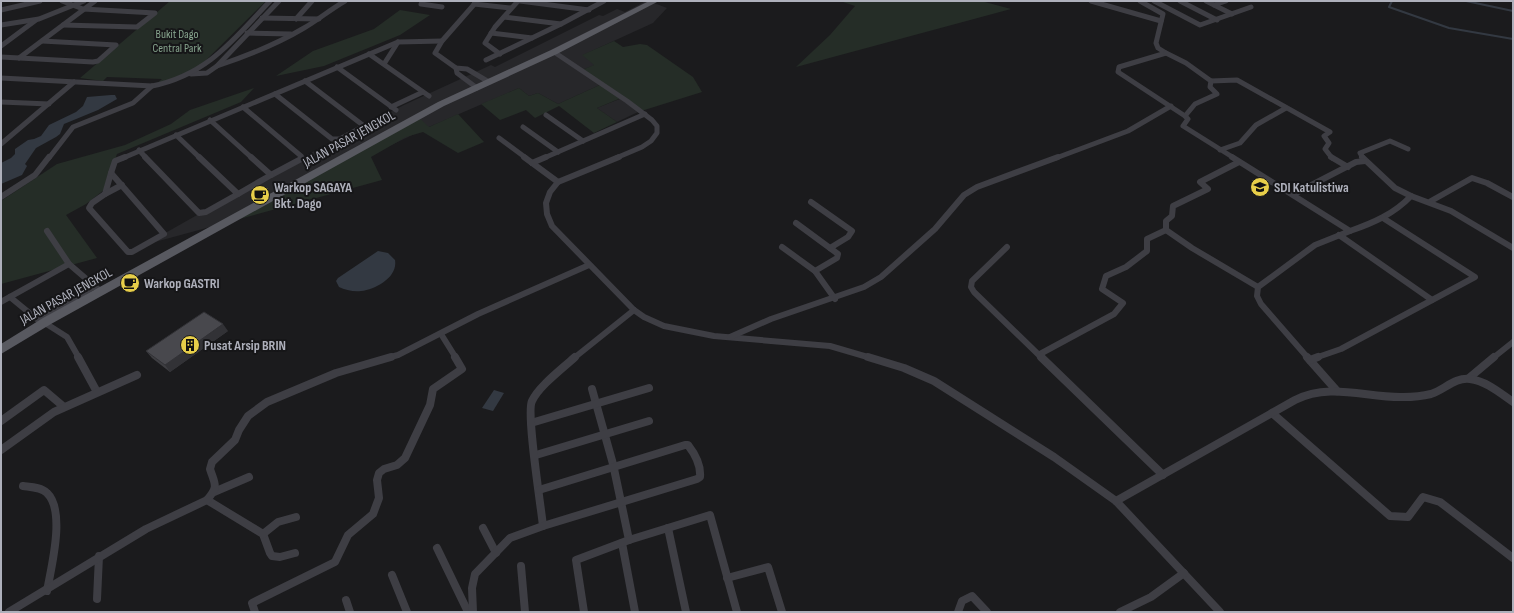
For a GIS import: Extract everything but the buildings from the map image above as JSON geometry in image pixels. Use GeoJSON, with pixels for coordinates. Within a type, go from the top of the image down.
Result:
{"type":"FeatureCollection","features":[{"type":"Feature","properties":{"kind":"main road","name":"JALAN PASAR JENGKOL"},"geometry":{"type":"LineString","coordinates":[[1,350],[98,289],[441,104],[554,52],[656,1]]}},
{"type":"Feature","properties":{"kind":"street"},"geometry":{"type":"LineString","coordinates":[[1,10],[40,1]]}},
{"type":"Feature","properties":{"kind":"street"},"geometry":{"type":"LineString","coordinates":[[62,1],[83,9],[155,13],[137,27],[63,25]]}},
{"type":"Feature","properties":{"kind":"street"},"geometry":{"type":"LineString","coordinates":[[1,25],[39,19],[84,1]]}},
{"type":"Feature","properties":{"kind":"street"},"geometry":{"type":"LineString","coordinates":[[19,58],[95,1]]}},
{"type":"Feature","properties":{"kind":"street"},"geometry":{"type":"LineString","coordinates":[[1,78],[152,86],[171,83],[191,74],[227,45],[270,1]]}},
{"type":"Feature","properties":{"kind":"street"},"geometry":{"type":"LineString","coordinates":[[191,74],[207,73],[217,66],[279,1]]}},
{"type":"Feature","properties":{"kind":"street"},"geometry":{"type":"LineString","coordinates":[[296,19],[312,1]]}},
{"type":"Feature","properties":{"kind":"street"},"geometry":{"type":"LineString","coordinates":[[217,66],[263,50],[319,19],[345,1]]}},
{"type":"Feature","properties":{"kind":"street"},"geometry":{"type":"LineString","coordinates":[[428,5],[433,1]]}},
{"type":"Feature","properties":{"kind":"street"},"geometry":{"type":"LineString","coordinates":[[500,54],[485,43],[491,33],[519,1],[589,10]]}},
{"type":"Feature","properties":{"kind":"street"},"geometry":{"type":"LineString","coordinates":[[486,60],[589,10],[604,1]]}},
{"type":"Feature","properties":{"kind":"street"},"geometry":{"type":"LineString","coordinates":[[1091,1],[1161,21]]}},
{"type":"Feature","properties":{"kind":"street"},"geometry":{"type":"LineString","coordinates":[[1140,1],[1163,14],[1156,43],[1158,48],[1186,64],[1211,81],[1237,80],[1330,132],[1324,136],[1329,143],[1325,149],[1331,157],[1348,167]]}},
{"type":"Feature","properties":{"kind":"street"},"geometry":{"type":"LineString","coordinates":[[1154,1],[1197,24],[1202,25],[1251,7]]}},
{"type":"Feature","properties":{"kind":"street"},"geometry":{"type":"LineString","coordinates":[[1180,1],[1217,20]]}},
{"type":"Feature","properties":{"kind":"street"},"geometry":{"type":"LineString","coordinates":[[1206,1],[1232,14]]}},
{"type":"Feature","properties":{"kind":"street"},"geometry":{"type":"LineString","coordinates":[[1214,5],[1226,1]]}},
{"type":"Feature","properties":{"kind":"street"},"geometry":{"type":"LineString","coordinates":[[489,82],[467,69],[456,68],[435,53],[442,41],[475,2],[512,8]]}},
{"type":"Feature","properties":{"kind":"street"},"geometry":{"type":"LineString","coordinates":[[421,4],[442,7]]}},
{"type":"Feature","properties":{"kind":"street"},"geometry":{"type":"LineString","coordinates":[[504,17],[561,24]]}},
{"type":"Feature","properties":{"kind":"street"},"geometry":{"type":"LineString","coordinates":[[262,18],[319,19]]}},
{"type":"Feature","properties":{"kind":"street"},"geometry":{"type":"LineString","coordinates":[[1,46],[39,19]]}},
{"type":"Feature","properties":{"kind":"street"},"geometry":{"type":"LineString","coordinates":[[247,33],[292,34]]}},
{"type":"Feature","properties":{"kind":"street"},"geometry":{"type":"LineString","coordinates":[[491,33],[532,38]]}},
{"type":"Feature","properties":{"kind":"street"},"geometry":{"type":"LineString","coordinates":[[1,57],[96,62],[116,45],[42,41]]}},
{"type":"Feature","properties":{"kind":"street"},"geometry":{"type":"LineString","coordinates":[[105,194],[115,161],[139,150],[398,42],[442,41]]}},
{"type":"Feature","properties":{"kind":"street"},"geometry":{"type":"LineString","coordinates":[[384,64],[398,42]]}},
{"type":"Feature","properties":{"kind":"street"},"geometry":{"type":"LineString","coordinates":[[554,52],[645,114],[656,123],[658,128],[652,141],[642,147],[558,182],[551,190],[545,206],[547,218],[552,226],[634,310],[648,319],[664,326],[714,336],[830,346],[882,361],[923,376],[951,391],[1054,457],[1116,501],[1220,612]]}},
{"type":"Feature","properties":{"kind":"street"},"geometry":{"type":"LineString","coordinates":[[1166,53],[1119,67],[1118,70],[1120,73],[1185,116],[1188,119],[1183,124],[1185,129],[1294,194],[1350,231]]}},
{"type":"Feature","properties":{"kind":"street"},"geometry":{"type":"LineString","coordinates":[[369,54],[429,96]]}},
{"type":"Feature","properties":{"kind":"street"},"geometry":{"type":"LineString","coordinates":[[337,68],[393,109],[424,92]]}},
{"type":"Feature","properties":{"kind":"street"},"geometry":{"type":"LineString","coordinates":[[456,68],[456,72],[477,88]]}},
{"type":"Feature","properties":{"kind":"street"},"geometry":{"type":"LineString","coordinates":[[274,94],[332,139],[340,139],[364,126],[305,81]]}},
{"type":"Feature","properties":{"kind":"street"},"geometry":{"type":"LineString","coordinates":[[1185,116],[1195,104],[1217,94],[1210,87],[1211,81]]}},
{"type":"Feature","properties":{"kind":"street"},"geometry":{"type":"LineString","coordinates":[[1,144],[74,82]]}},
{"type":"Feature","properties":{"kind":"street"},"geometry":{"type":"LineString","coordinates":[[1,197],[35,175],[73,127],[133,103],[152,86]]}},
{"type":"Feature","properties":{"kind":"street"},"geometry":{"type":"LineString","coordinates":[[1,102],[49,104]]}},
{"type":"Feature","properties":{"kind":"street"},"geometry":{"type":"LineString","coordinates":[[1,108],[9,102]]}},
{"type":"Feature","properties":{"kind":"street"},"geometry":{"type":"LineString","coordinates":[[730,337],[771,319],[835,299],[864,287],[881,277],[934,229],[964,195],[977,187],[1128,131],[1171,106]]}},
{"type":"Feature","properties":{"kind":"street"},"geometry":{"type":"LineString","coordinates":[[139,150],[199,213],[206,212],[302,157],[243,107]]}},
{"type":"Feature","properties":{"kind":"street"},"geometry":{"type":"LineString","coordinates":[[1220,150],[1240,143],[1256,125],[1286,108]]}},
{"type":"Feature","properties":{"kind":"street"},"geometry":{"type":"LineString","coordinates":[[532,163],[645,114]]}},
{"type":"Feature","properties":{"kind":"street"},"geometry":{"type":"LineString","coordinates":[[546,115],[583,141]]}},
{"type":"Feature","properties":{"kind":"street"},"geometry":{"type":"LineString","coordinates":[[210,120],[271,175]]}},
{"type":"Feature","properties":{"kind":"street"},"geometry":{"type":"LineString","coordinates":[[523,127],[558,152]]}},
{"type":"Feature","properties":{"kind":"street"},"geometry":{"type":"LineString","coordinates":[[176,135],[238,194]]}},
{"type":"Feature","properties":{"kind":"street"},"geometry":{"type":"LineString","coordinates":[[499,138],[558,182]]}},
{"type":"Feature","properties":{"kind":"street"},"geometry":{"type":"LineString","coordinates":[[1408,149],[1390,141],[1360,153],[1360,155],[1395,188],[1411,196],[1431,201],[1513,248]]}},
{"type":"Feature","properties":{"kind":"street"},"geometry":{"type":"LineString","coordinates":[[1294,194],[1356,162],[1365,161]]}},
{"type":"Feature","properties":{"kind":"street"},"geometry":{"type":"LineString","coordinates":[[1166,230],[1166,221],[1172,216],[1173,206],[1208,189],[1200,182],[1239,162]]}},
{"type":"Feature","properties":{"kind":"street"},"geometry":{"type":"LineString","coordinates":[[111,172],[164,232],[162,236],[136,250],[128,252],[89,208],[92,203],[122,185]]}},
{"type":"Feature","properties":{"kind":"street"},"geometry":{"type":"LineString","coordinates":[[1431,201],[1472,178],[1487,183],[1513,197]]}},
{"type":"Feature","properties":{"kind":"street"},"geometry":{"type":"LineString","coordinates":[[1337,391],[1261,304],[1257,296],[1258,288],[1315,245],[1383,218],[1398,208],[1411,196]]}},
{"type":"Feature","properties":{"kind":"street"},"geometry":{"type":"LineString","coordinates":[[811,202],[852,231],[848,237],[830,248]]}},
{"type":"Feature","properties":{"kind":"street"},"geometry":{"type":"LineString","coordinates":[[1310,360],[1341,349],[1475,277],[1383,218]]}},
{"type":"Feature","properties":{"kind":"street"},"geometry":{"type":"LineString","coordinates":[[796,223],[838,254],[838,257],[815,271]]}},
{"type":"Feature","properties":{"kind":"street"},"geometry":{"type":"LineString","coordinates":[[1166,230],[1192,248],[1258,288]]}},
{"type":"Feature","properties":{"kind":"street"},"geometry":{"type":"LineString","coordinates":[[1040,354],[1114,314],[1123,303],[1102,289],[1106,276],[1126,267],[1147,251],[1147,239],[1166,230]]}},
{"type":"Feature","properties":{"kind":"street"},"geometry":{"type":"LineString","coordinates":[[10,297],[38,320],[98,289],[69,264],[47,231]]}},
{"type":"Feature","properties":{"kind":"street"},"geometry":{"type":"LineString","coordinates":[[1339,235],[1432,300]]}},
{"type":"Feature","properties":{"kind":"street"},"geometry":{"type":"LineString","coordinates":[[782,247],[815,271],[835,299]]}},
{"type":"Feature","properties":{"kind":"street"},"geometry":{"type":"LineString","coordinates":[[1007,247],[972,281],[972,286],[980,298],[1040,354],[1163,475]]}},
{"type":"Feature","properties":{"kind":"street"},"geometry":{"type":"LineString","coordinates":[[1,302],[69,264]]}},
{"type":"Feature","properties":{"kind":"street"},"geometry":{"type":"LineString","coordinates":[[9,612],[47,591],[99,556],[147,528],[207,500],[214,492],[216,487],[210,465],[215,458],[235,440],[244,421],[255,410],[267,402],[316,380],[352,367],[393,356],[441,334],[478,314],[589,265]]}},
{"type":"Feature","properties":{"kind":"street"},"geometry":{"type":"LineString","coordinates":[[544,526],[531,423],[531,402],[539,391],[578,354],[634,310]]}},
{"type":"Feature","properties":{"kind":"street"},"geometry":{"type":"LineString","coordinates":[[45,323],[67,337],[97,392]]}},
{"type":"Feature","properties":{"kind":"street"},"geometry":{"type":"LineString","coordinates":[[255,612],[252,603],[335,562],[348,535],[373,514],[379,498],[377,480],[379,472],[397,465],[405,458],[430,405],[433,389],[462,369],[462,366],[441,334]]}},
{"type":"Feature","properties":{"kind":"street"},"geometry":{"type":"LineString","coordinates":[[1116,501],[1308,394],[1337,391],[1389,397],[1411,397],[1431,394],[1457,381],[1469,378],[1513,342]]}},
{"type":"Feature","properties":{"kind":"street"},"geometry":{"type":"LineString","coordinates":[[1,450],[46,417],[64,407],[138,375]]}},
{"type":"Feature","properties":{"kind":"street"},"geometry":{"type":"LineString","coordinates":[[1469,378],[1482,383],[1513,402]]}},
{"type":"Feature","properties":{"kind":"street"},"geometry":{"type":"LineString","coordinates":[[531,423],[649,388]]}},
{"type":"Feature","properties":{"kind":"street"},"geometry":{"type":"LineString","coordinates":[[592,389],[615,466],[623,502],[625,542],[635,612]]}},
{"type":"Feature","properties":{"kind":"street"},"geometry":{"type":"LineString","coordinates":[[1,421],[44,390],[64,407]]}},
{"type":"Feature","properties":{"kind":"street"},"geometry":{"type":"LineString","coordinates":[[1272,413],[1390,516],[1408,517],[1423,497],[1440,502],[1513,558]]}},
{"type":"Feature","properties":{"kind":"street"},"geometry":{"type":"LineString","coordinates":[[536,455],[649,421]]}},
{"type":"Feature","properties":{"kind":"street"},"geometry":{"type":"LineString","coordinates":[[473,612],[472,588],[476,574],[510,538],[544,526],[697,479],[700,477],[701,472],[692,449],[685,444],[539,490]]}},
{"type":"Feature","properties":{"kind":"street"},"geometry":{"type":"LineString","coordinates":[[214,492],[249,477]]}},
{"type":"Feature","properties":{"kind":"street"},"geometry":{"type":"LineString","coordinates":[[23,486],[43,490],[48,494],[54,504],[56,537],[47,591]]}},
{"type":"Feature","properties":{"kind":"street"},"geometry":{"type":"LineString","coordinates":[[207,500],[263,534],[266,538],[268,550],[273,556],[281,557],[296,553]]}},
{"type":"Feature","properties":{"kind":"street"},"geometry":{"type":"LineString","coordinates":[[584,612],[576,560],[625,542],[710,515],[736,612]]}},
{"type":"Feature","properties":{"kind":"street"},"geometry":{"type":"LineString","coordinates":[[263,534],[274,524],[296,517]]}},
{"type":"Feature","properties":{"kind":"street"},"geometry":{"type":"LineString","coordinates":[[483,528],[496,553]]}},
{"type":"Feature","properties":{"kind":"street"},"geometry":{"type":"LineString","coordinates":[[668,528],[686,612]]}},
{"type":"Feature","properties":{"kind":"street"},"geometry":{"type":"LineString","coordinates":[[437,548],[468,612]]}},
{"type":"Feature","properties":{"kind":"street"},"geometry":{"type":"LineString","coordinates":[[97,599],[99,556]]}},
{"type":"Feature","properties":{"kind":"street"},"geometry":{"type":"LineString","coordinates":[[521,566],[525,612]]}},
{"type":"Feature","properties":{"kind":"street"},"geometry":{"type":"LineString","coordinates":[[727,578],[768,567],[782,612]]}},
{"type":"Feature","properties":{"kind":"street"},"geometry":{"type":"LineString","coordinates":[[1120,612],[1151,597],[1184,573]]}},
{"type":"Feature","properties":{"kind":"street"},"geometry":{"type":"LineString","coordinates":[[392,576],[407,612]]}},
{"type":"Feature","properties":{"kind":"street"},"geometry":{"type":"LineString","coordinates":[[958,612],[962,600],[972,596],[987,612]]}},
{"type":"Feature","properties":{"kind":"street"},"geometry":{"type":"LineString","coordinates":[[346,600],[350,612]]}},
{"type":"Feature","properties":{"kind":"shaded area"},"geometry":{"type":"Polygon","coordinates":[[[646,1],[657,1],[654,3],[667,8],[653,23],[583,55],[595,65],[582,70],[602,84],[558,104],[538,93],[529,96],[519,88],[429,127],[232,221],[144,245],[268,175],[404,105],[491,65],[495,67],[599,15],[603,16],[617,9],[625,12],[646,1]]]}},
{"type":"Feature","properties":{"kind":"shaded area"},"geometry":{"type":"Polygon","coordinates":[[[115,95],[117,99],[98,110],[64,124],[60,134],[36,148],[25,164],[27,166],[22,175],[1,184],[1,163],[11,158],[15,154],[15,149],[28,140],[41,136],[49,125],[76,112],[83,106],[87,97],[115,95]]]}},
{"type":"Feature","properties":{"kind":"shaded area"},"geometry":{"type":"Polygon","coordinates":[[[622,98],[638,112],[617,122],[597,108],[622,98]]]}},
{"type":"Feature","properties":{"kind":"shaded area"},"geometry":{"type":"Polygon","coordinates":[[[378,251],[388,253],[395,260],[395,266],[390,277],[379,285],[367,290],[355,291],[339,287],[336,281],[338,278],[378,251]]]}},
{"type":"Feature","properties":{"kind":"shaded area"},"geometry":{"type":"Polygon","coordinates":[[[494,390],[504,393],[493,411],[482,408],[494,390]]]}},
{"type":"Feature","properties":{"kind":"green space","name":"Bukit Dago Central Park"},"geometry":{"type":"Polygon","coordinates":[[[170,1],[266,1],[198,68],[180,78],[156,84],[162,79],[107,77],[103,81],[80,78],[170,1]]]}},
{"type":"Feature","properties":{"kind":"green space"},"geometry":{"type":"Polygon","coordinates":[[[840,1],[981,1],[1011,9],[796,67],[830,35],[855,6],[840,1]]]}},
{"type":"Feature","properties":{"kind":"green space"},"geometry":{"type":"Polygon","coordinates":[[[400,10],[430,15],[400,35],[324,66],[276,76],[313,51],[374,29],[400,10]]]}},
{"type":"Feature","properties":{"kind":"green space"},"geometry":{"type":"Polygon","coordinates":[[[614,41],[623,47],[640,44],[647,45],[693,77],[702,92],[638,112],[621,98],[597,108],[617,122],[594,133],[559,106],[535,118],[526,110],[500,120],[481,104],[519,88],[529,96],[538,93],[558,104],[602,84],[582,70],[594,65],[582,55],[614,41]]]}},
{"type":"Feature","properties":{"kind":"green space"},"geometry":{"type":"Polygon","coordinates":[[[254,88],[241,102],[117,154],[104,190],[86,204],[66,215],[97,258],[1,284],[1,201],[57,164],[125,145],[171,124],[190,110],[254,88]]]}},
{"type":"Feature","properties":{"kind":"green space"},"geometry":{"type":"Polygon","coordinates":[[[458,114],[484,142],[458,153],[423,132],[406,137],[371,157],[382,180],[232,221],[417,116],[429,127],[458,114]]]}},
{"type":"Feature","properties":{"kind":"waterway"},"geometry":{"type":"LineString","coordinates":[[1392,1],[1389,7],[1449,28],[1513,39]]}},
{"type":"Feature","properties":{"kind":"waterway"},"geometry":{"type":"LineString","coordinates":[[1466,1],[1513,11]]}},
{"type":"Feature","properties":{"kind":"place","name":"SDI Katulistiwa"},"geometry":{"type":"Point","coordinates":[1260,187]}},
{"type":"Feature","properties":{"kind":"place","name":"Warkop SAGAYA Bkt. Dago"},"geometry":{"type":"Point","coordinates":[260,195]}},
{"type":"Feature","properties":{"kind":"place","name":"Warkop GASTRI"},"geometry":{"type":"Point","coordinates":[130,283]}},
{"type":"Feature","properties":{"kind":"place","name":"Pusat Arsip BRIN"},"geometry":{"type":"Point","coordinates":[190,345]}}]}
